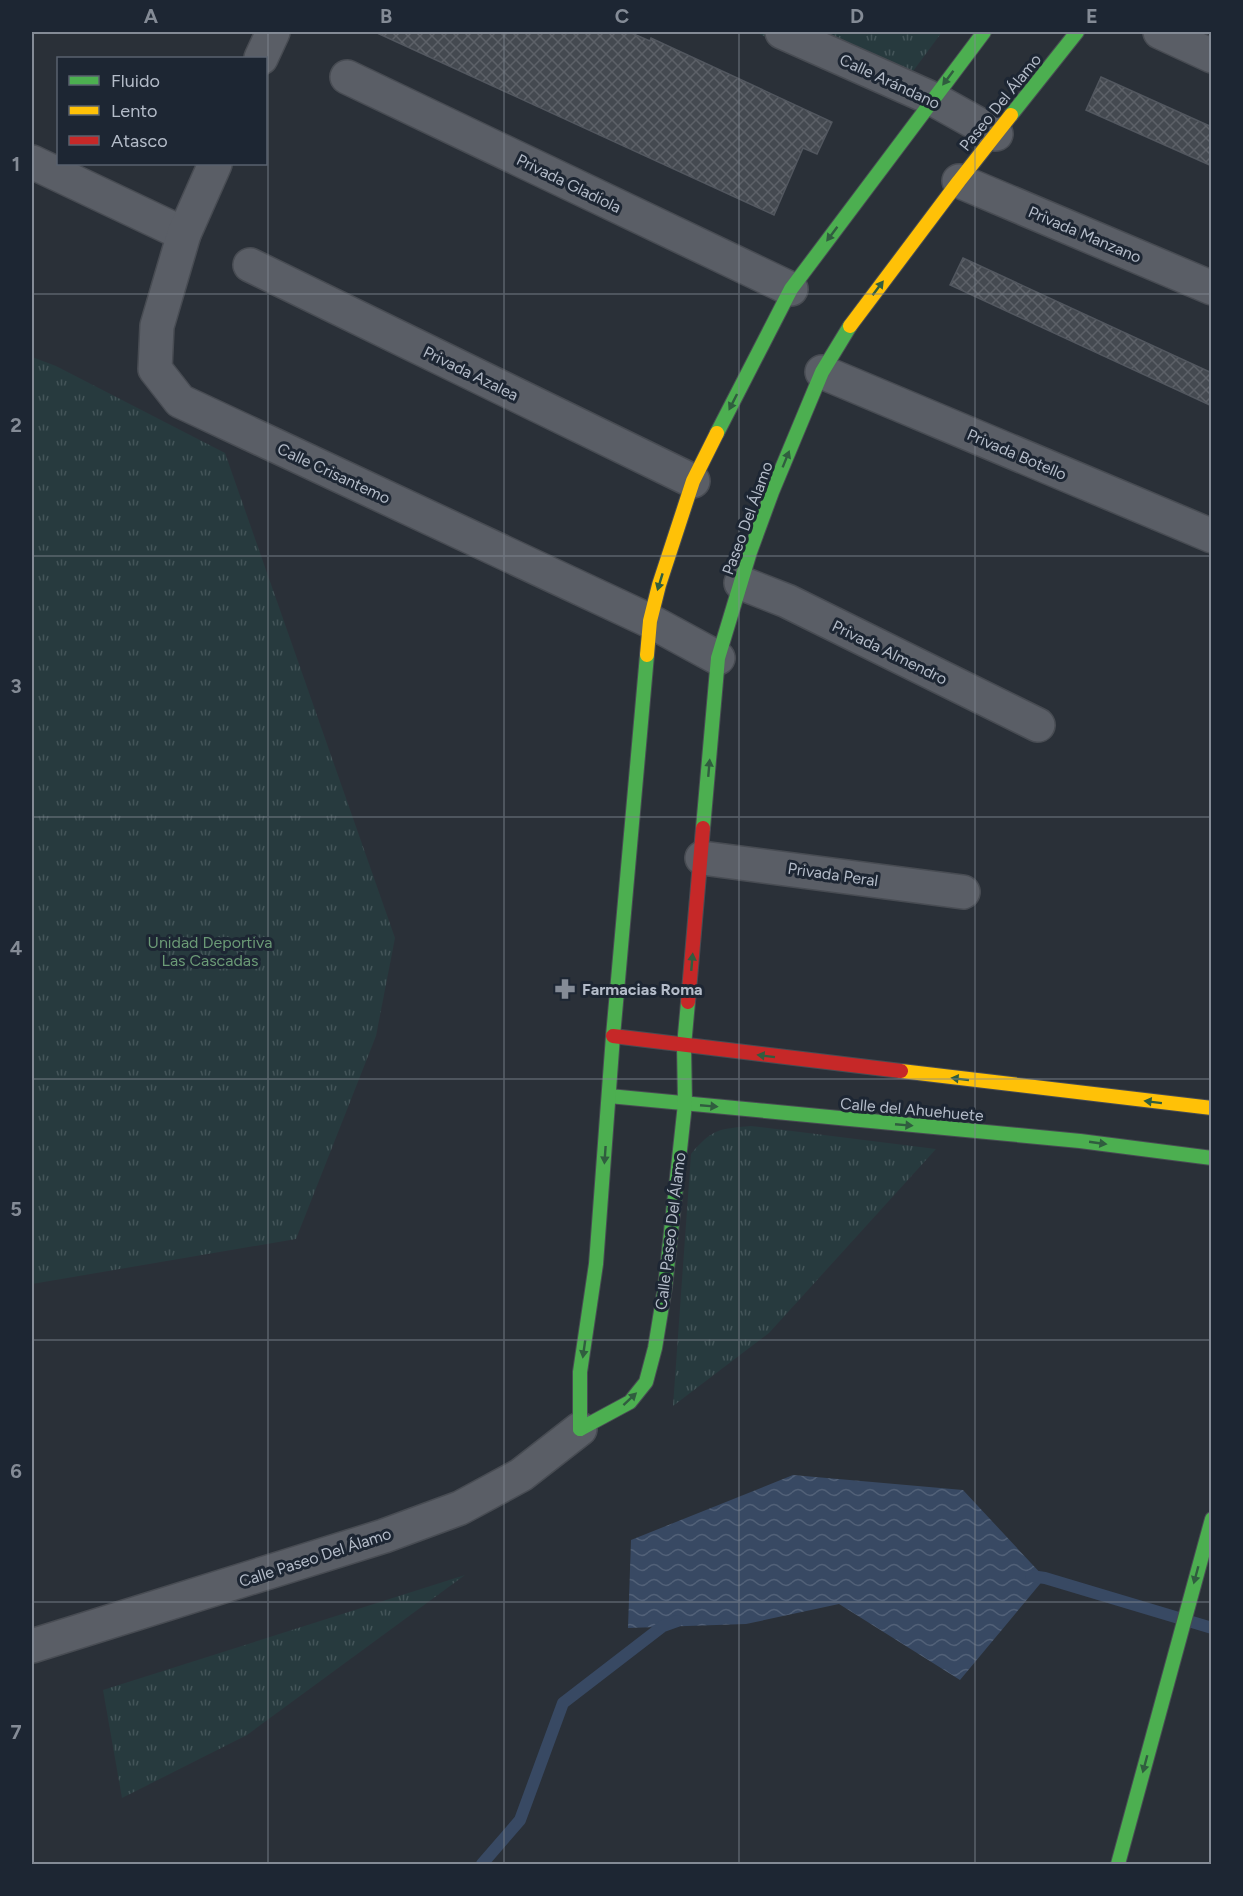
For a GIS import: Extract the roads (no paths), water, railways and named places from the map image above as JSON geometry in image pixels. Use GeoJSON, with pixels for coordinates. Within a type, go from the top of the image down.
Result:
{"type":"FeatureCollection","features":[{"type":"Feature","properties":{"kind":"street","name":"Calle Arándano"},"geometry":{"type":"LineString","coordinates":[[782,32],[933,99],[996,134]]}},
{"type":"Feature","properties":{"kind":"street"},"geometry":{"type":"LineString","coordinates":[[580,1429],[580,1372],[596,1264],[613,1036],[650,621],[659,585],[693,481],[790,289],[984,32]]}},
{"type":"Feature","properties":{"kind":"street","name":"Paseo Del Álamo"},"geometry":{"type":"LineString","coordinates":[[685,1104],[684,1046],[718,658],[772,492],[822,372],[856,317],[958,181],[1077,32]]}},
{"type":"Feature","properties":{"kind":"street"},"geometry":{"type":"LineString","coordinates":[[1160,32],[1212,56]]}},
{"type":"Feature","properties":{"kind":"street","name":"Privada Gladiola"},"geometry":{"type":"LineString","coordinates":[[347,77],[790,289]]}},
{"type":"Feature","properties":{"kind":"street"},"geometry":{"type":"LineString","coordinates":[[32,162],[184,234]]}},
{"type":"Feature","properties":{"kind":"street","name":"Calle Crisantemo"},"geometry":{"type":"LineString","coordinates":[[215,165],[184,234],[157,326],[155,369],[180,401],[650,621],[718,658]]}},
{"type":"Feature","properties":{"kind":"street","name":"Privada Manzano"},"geometry":{"type":"LineString","coordinates":[[958,181],[1212,288]]}},
{"type":"Feature","properties":{"kind":"street","name":"Privada Azalea"},"geometry":{"type":"LineString","coordinates":[[250,265],[693,481]]}},
{"type":"Feature","properties":{"kind":"street","name":"Privada Botello"},"geometry":{"type":"LineString","coordinates":[[822,372],[1212,536]]}},
{"type":"Feature","properties":{"kind":"street","name":"Privada Almendro"},"geometry":{"type":"LineString","coordinates":[[741,583],[787,601],[1038,725]]}},
{"type":"Feature","properties":{"kind":"street","name":"Privada Peral"},"geometry":{"type":"LineString","coordinates":[[702,858],[963,892]]}},
{"type":"Feature","properties":{"kind":"street","name":"Calle del Ahuehuete"},"geometry":{"type":"LineString","coordinates":[[613,1036],[1212,1108]]}},
{"type":"Feature","properties":{"kind":"street","name":"Calle del Ahuehuete"},"geometry":{"type":"LineString","coordinates":[[609,1096],[1068,1140],[1212,1158]]}},
{"type":"Feature","properties":{"kind":"street","name":"Calle Paseo Del Álamo"},"geometry":{"type":"LineString","coordinates":[[32,1646],[384,1536],[460,1508],[521,1475],[580,1429],[630,1402],[645,1382],[655,1347],[665,1287],[685,1104]]}},
{"type":"Feature","properties":{"kind":"street"},"geometry":{"type":"LineString","coordinates":[[1118,1864],[1212,1519]]}},
{"type":"Feature","properties":{"kind":"water"},"geometry":{"type":"Polygon","coordinates":[[[793,1475],[963,1490],[1045,1578],[960,1680],[839,1604],[746,1624],[628,1628],[631,1540],[793,1475]]]}},
{"type":"Feature","properties":{"kind":"waterway"},"geometry":{"type":"LineString","coordinates":[[1031,1576],[1045,1578],[1212,1628]]}},
{"type":"Feature","properties":{"kind":"waterway"},"geometry":{"type":"LineString","coordinates":[[482,1864],[520,1820],[563,1703],[663,1626],[677,1621]]}},
{"type":"Feature","properties":{"kind":"place","name":"Farmacias Roma"},"geometry":{"type":"Point","coordinates":[565,989]}},
{"type":"Feature","properties":{"kind":"park label","name":"Unidad Deportiva Las Cascadas"},"geometry":{"type":"Point","coordinates":[210,951]}}]}
